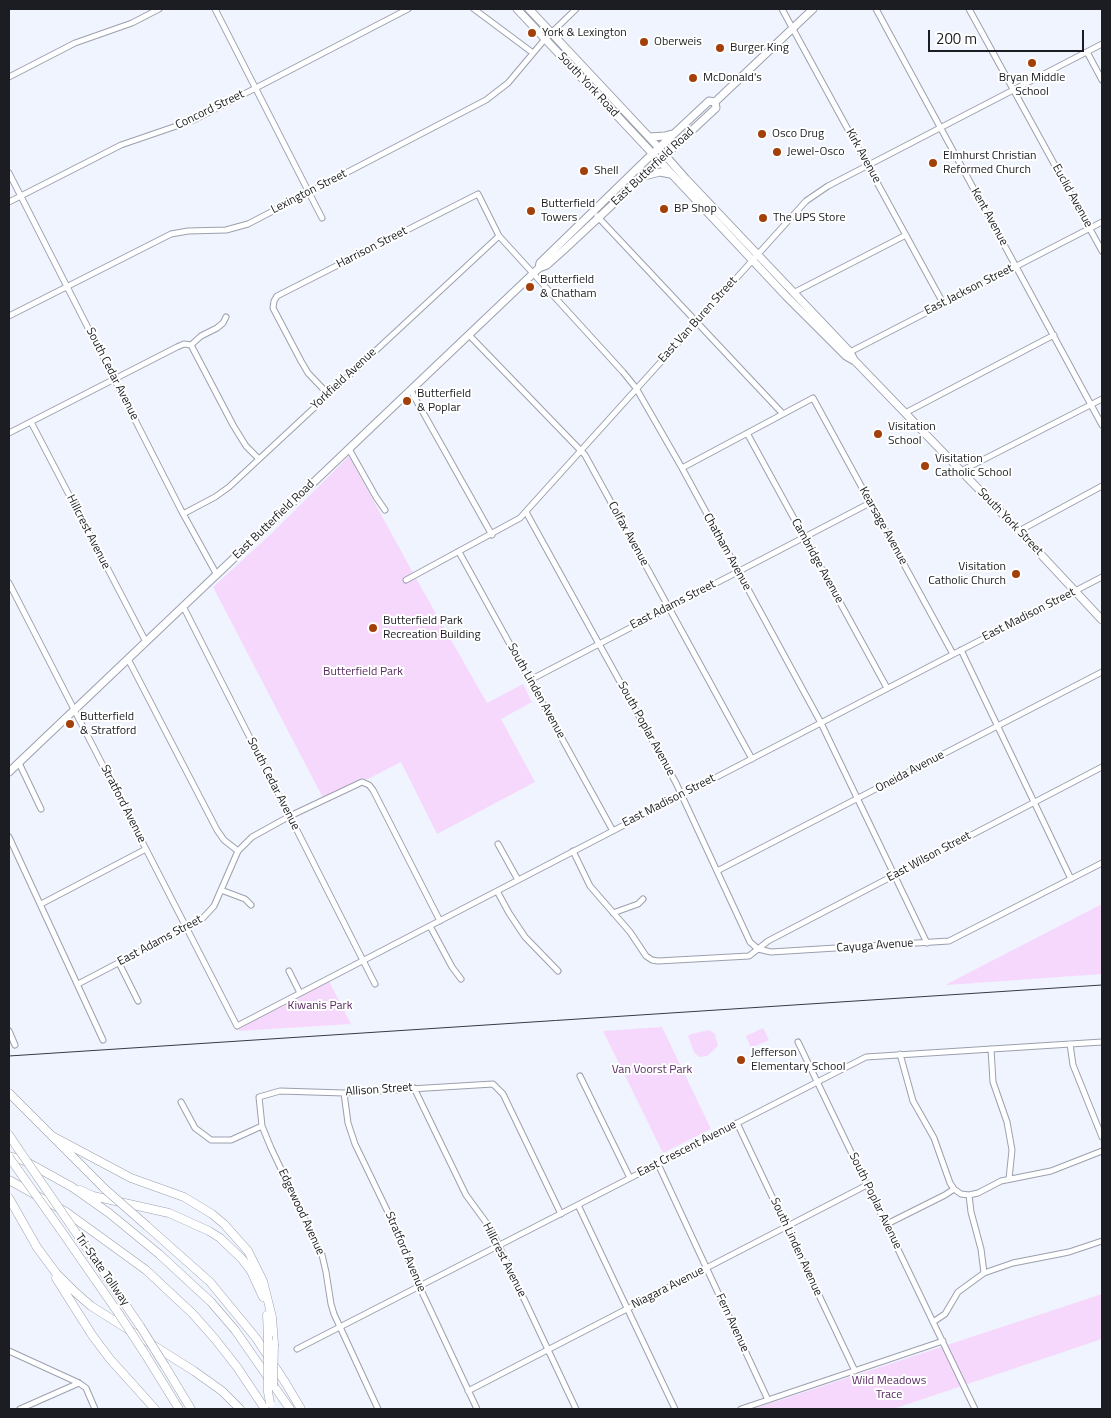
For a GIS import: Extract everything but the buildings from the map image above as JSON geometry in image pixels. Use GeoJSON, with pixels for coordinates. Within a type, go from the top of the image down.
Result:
{"type":"FeatureCollection","features":[{"type":"Feature","properties":{"kind":"highway"},"geometry":{"type":"LineString","coordinates":[[9,1093],[106,1190],[210,1282],[256,1338],[286,1382],[300,1409]]}},
{"type":"Feature","properties":{"kind":"highway","name":"Tri-State Tollway"},"geometry":{"type":"LineString","coordinates":[[9,1135],[140,1326],[191,1409]]}},
{"type":"Feature","properties":{"kind":"highway"},"geometry":{"type":"LineString","coordinates":[[52,1136],[131,1178],[184,1197],[198,1205],[224,1224],[248,1251],[263,1281],[272,1317],[274,1344],[272,1390],[268,1407]]}},
{"type":"Feature","properties":{"kind":"highway"},"geometry":{"type":"LineString","coordinates":[[9,1156],[25,1161],[72,1187],[93,1196],[169,1213],[195,1224],[220,1238],[242,1259],[258,1285],[264,1299],[268,1319],[268,1407]]}},
{"type":"Feature","properties":{"kind":"highway","name":"Tri-State Tollway"},"geometry":{"type":"LineString","coordinates":[[9,1156],[119,1314],[179,1409]]}},
{"type":"Feature","properties":{"kind":"highway"},"geometry":{"type":"LineString","coordinates":[[9,1180],[66,1212],[120,1250],[157,1280],[194,1314],[268,1407]]}},
{"type":"Feature","properties":{"kind":"highway"},"geometry":{"type":"LineString","coordinates":[[72,1187],[132,1231],[211,1302],[235,1330],[290,1409]]}},
{"type":"Feature","properties":{"kind":"highway"},"geometry":{"type":"LineString","coordinates":[[9,1198],[36,1246],[92,1335],[127,1379],[155,1409]]}},
{"type":"Feature","properties":{"kind":"highway"},"geometry":{"type":"LineString","coordinates":[[36,1246],[56,1273],[91,1306],[194,1371],[222,1391],[240,1409]]}},
{"type":"Feature","properties":{"kind":"main road","name":"South York Road"},"geometry":{"type":"LineString","coordinates":[[517,9],[659,162]]}},
{"type":"Feature","properties":{"kind":"main road","name":"South York Road"},"geometry":{"type":"LineString","coordinates":[[530,9],[659,148]]}},
{"type":"Feature","properties":{"kind":"main road","name":"East Butterfield Road"},"geometry":{"type":"LineString","coordinates":[[715,102],[814,9]]}},
{"type":"Feature","properties":{"kind":"main road","name":"East Butterfield Road"},"geometry":{"type":"LineString","coordinates":[[9,772],[533,274],[539,268],[540,263],[652,154],[709,101],[715,102]]}},
{"type":"Feature","properties":{"kind":"main road","name":"East Butterfield Road"},"geometry":{"type":"LineString","coordinates":[[539,268],[547,266],[659,162],[716,108],[715,102]]}},
{"type":"Feature","properties":{"kind":"main road"},"geometry":{"type":"LineString","coordinates":[[649,137],[675,133]]}},
{"type":"Feature","properties":{"kind":"main road","name":"South York Street"},"geometry":{"type":"LineString","coordinates":[[659,148],[846,356],[854,360]]}},
{"type":"Feature","properties":{"kind":"main road","name":"South York Street"},"geometry":{"type":"LineString","coordinates":[[659,162],[793,293],[850,352],[854,360],[1102,620]]}},
{"type":"Feature","properties":{"kind":"main road"},"geometry":{"type":"LineString","coordinates":[[643,176],[660,172],[672,175]]}},
{"type":"Feature","properties":{"kind":"street"},"geometry":{"type":"LineString","coordinates":[[9,77],[75,44],[132,23],[159,9]]}},
{"type":"Feature","properties":{"kind":"street"},"geometry":{"type":"LineString","coordinates":[[214,9],[322,218]]}},
{"type":"Feature","properties":{"kind":"street","name":"Concord Street"},"geometry":{"type":"LineString","coordinates":[[9,202],[121,145],[185,124],[408,9]]}},
{"type":"Feature","properties":{"kind":"street"},"geometry":{"type":"LineString","coordinates":[[474,9],[533,53]]}},
{"type":"Feature","properties":{"kind":"street","name":"Lexington Street"},"geometry":{"type":"LineString","coordinates":[[9,316],[171,234],[238,227],[486,100],[508,82],[551,32],[576,9]]}},
{"type":"Feature","properties":{"kind":"street","name":"Kirk Avenue"},"geometry":{"type":"LineString","coordinates":[[782,9],[943,304]]}},
{"type":"Feature","properties":{"kind":"street","name":"Kent Avenue"},"geometry":{"type":"LineString","coordinates":[[876,9],[1102,425]]}},
{"type":"Feature","properties":{"kind":"street","name":"Euclid Avenue"},"geometry":{"type":"LineString","coordinates":[[969,9],[1102,251]]}},
{"type":"Feature","properties":{"kind":"street","name":"East Van Buren Street"},"geometry":{"type":"LineString","coordinates":[[406,580],[517,521],[806,201],[828,186],[1102,44]]}},
{"type":"Feature","properties":{"kind":"street"},"geometry":{"type":"LineString","coordinates":[[1087,52],[1102,80]]}},
{"type":"Feature","properties":{"kind":"street","name":"South Cedar Avenue"},"geometry":{"type":"LineString","coordinates":[[9,173],[183,514],[217,575]]}},
{"type":"Feature","properties":{"kind":"street","name":"Chatham Avenue"},"geometry":{"type":"LineString","coordinates":[[478,194],[499,236],[636,388],[682,468],[821,723],[926,942]]}},
{"type":"Feature","properties":{"kind":"street","name":"Harrison Street"},"geometry":{"type":"LineString","coordinates":[[328,394],[303,365],[273,308],[277,296],[478,194]]}},
{"type":"Feature","properties":{"kind":"street"},"geometry":{"type":"LineString","coordinates":[[592,211],[783,414],[682,468]]}},
{"type":"Feature","properties":{"kind":"street","name":"East Jackson Street"},"geometry":{"type":"LineString","coordinates":[[850,352],[1102,222]]}},
{"type":"Feature","properties":{"kind":"street"},"geometry":{"type":"LineString","coordinates":[[793,293],[906,235]]}},
{"type":"Feature","properties":{"kind":"street","name":"Yorkfield Avenue"},"geometry":{"type":"LineString","coordinates":[[183,514],[222,492],[499,236]]}},
{"type":"Feature","properties":{"kind":"street"},"geometry":{"type":"LineString","coordinates":[[191,345],[201,336],[218,328],[226,317]]}},
{"type":"Feature","properties":{"kind":"street","name":"Colfax Avenue"},"geometry":{"type":"LineString","coordinates":[[469,335],[585,455],[752,758]]}},
{"type":"Feature","properties":{"kind":"street"},"geometry":{"type":"LineString","coordinates":[[905,413],[1054,335]]}},
{"type":"Feature","properties":{"kind":"street"},"geometry":{"type":"LineString","coordinates":[[9,433],[176,347],[184,344],[191,345]]}},
{"type":"Feature","properties":{"kind":"street"},"geometry":{"type":"LineString","coordinates":[[191,345],[232,425],[246,446],[259,458]]}},
{"type":"Feature","properties":{"kind":"street"},"geometry":{"type":"LineString","coordinates":[[411,390],[492,535]]}},
{"type":"Feature","properties":{"kind":"street","name":"Kearsage Avenue"},"geometry":{"type":"LineString","coordinates":[[783,414],[813,398],[954,654]]}},
{"type":"Feature","properties":{"kind":"street"},"geometry":{"type":"LineString","coordinates":[[961,471],[1102,398]]}},
{"type":"Feature","properties":{"kind":"street","name":"Hillcrest Avenue"},"geometry":{"type":"LineString","coordinates":[[31,422],[146,642]]}},
{"type":"Feature","properties":{"kind":"street","name":"Cambridge Avenue"},"geometry":{"type":"LineString","coordinates":[[747,433],[887,688]]}},
{"type":"Feature","properties":{"kind":"street"},"geometry":{"type":"LineString","coordinates":[[349,449],[385,510]]}},
{"type":"Feature","properties":{"kind":"street"},"geometry":{"type":"LineString","coordinates":[[1019,531],[1102,486]]}},
{"type":"Feature","properties":{"kind":"street","name":"East Adams Street"},"geometry":{"type":"LineString","coordinates":[[530,680],[870,503]]}},
{"type":"Feature","properties":{"kind":"street","name":"South Poplar Avenue"},"geometry":{"type":"LineString","coordinates":[[526,512],[681,795],[750,942],[758,949]]}},
{"type":"Feature","properties":{"kind":"street","name":"South Linden Avenue"},"geometry":{"type":"LineString","coordinates":[[459,552],[613,831]]}},
{"type":"Feature","properties":{"kind":"street","name":"East Madison Street"},"geometry":{"type":"LineString","coordinates":[[236,1026],[1102,577]]}},
{"type":"Feature","properties":{"kind":"street","name":"Stratford Avenue"},"geometry":{"type":"LineString","coordinates":[[9,583],[236,1026]]}},
{"type":"Feature","properties":{"kind":"street","name":"South Cedar Avenue"},"geometry":{"type":"LineString","coordinates":[[183,606],[375,984]]}},
{"type":"Feature","properties":{"kind":"street"},"geometry":{"type":"LineString","coordinates":[[961,650],[1071,879]]}},
{"type":"Feature","properties":{"kind":"street"},"geometry":{"type":"LineString","coordinates":[[128,659],[217,830],[224,840],[238,851]]}},
{"type":"Feature","properties":{"kind":"street","name":"Oneida Avenue"},"geometry":{"type":"LineString","coordinates":[[717,871],[858,800],[1102,672]]}},
{"type":"Feature","properties":{"kind":"street"},"geometry":{"type":"LineString","coordinates":[[19,763],[41,809]]}},
{"type":"Feature","properties":{"kind":"street","name":"East Wilson Street"},"geometry":{"type":"LineString","coordinates":[[758,949],[768,941],[1102,767]]}},
{"type":"Feature","properties":{"kind":"street","name":"East Adams Street"},"geometry":{"type":"LineString","coordinates":[[78,984],[207,916],[214,906],[238,851],[252,837],[290,816],[357,784],[366,783],[373,790],[440,921]]}},
{"type":"Feature","properties":{"kind":"street"},"geometry":{"type":"LineString","coordinates":[[9,837],[103,1040]]}},
{"type":"Feature","properties":{"kind":"street"},"geometry":{"type":"LineString","coordinates":[[498,844],[518,880]]}},
{"type":"Feature","properties":{"kind":"street"},"geometry":{"type":"LineString","coordinates":[[41,904],[146,849]]}},
{"type":"Feature","properties":{"kind":"street","name":"Cayuga Avenue"},"geometry":{"type":"LineString","coordinates":[[573,851],[588,884],[640,945],[646,956],[658,961],[748,956],[758,949],[771,952],[949,942],[1102,863]]}},
{"type":"Feature","properties":{"kind":"street"},"geometry":{"type":"LineString","coordinates":[[221,890],[245,899],[251,905]]}},
{"type":"Feature","properties":{"kind":"street"},"geometry":{"type":"LineString","coordinates":[[497,891],[520,930],[558,971]]}},
{"type":"Feature","properties":{"kind":"street"},"geometry":{"type":"LineString","coordinates":[[613,913],[638,904],[643,899]]}},
{"type":"Feature","properties":{"kind":"street"},"geometry":{"type":"LineString","coordinates":[[430,926],[452,967],[461,979]]}},
{"type":"Feature","properties":{"kind":"street"},"geometry":{"type":"LineString","coordinates":[[119,963],[138,1001]]}},
{"type":"Feature","properties":{"kind":"street"},"geometry":{"type":"LineString","coordinates":[[289,971],[300,993]]}},
{"type":"Feature","properties":{"kind":"street"},"geometry":{"type":"LineString","coordinates":[[9,1031],[15,1045]]}},
{"type":"Feature","properties":{"kind":"street","name":"South Poplar Avenue"},"geometry":{"type":"LineString","coordinates":[[798,1042],[942,1341]]}},
{"type":"Feature","properties":{"kind":"street","name":"East Crescent Avenue"},"geometry":{"type":"LineString","coordinates":[[297,1349],[866,1057],[1102,1042]]}},
{"type":"Feature","properties":{"kind":"street"},"geometry":{"type":"LineString","coordinates":[[1070,1044],[1073,1065],[1102,1137]]}},
{"type":"Feature","properties":{"kind":"street"},"geometry":{"type":"LineString","coordinates":[[991,1049],[993,1082],[1007,1122],[1012,1150],[1009,1179]]}},
{"type":"Feature","properties":{"kind":"street"},"geometry":{"type":"LineString","coordinates":[[900,1054],[914,1101],[934,1138],[954,1189],[961,1194],[978,1193],[1009,1179],[1051,1171],[1102,1151]]}},
{"type":"Feature","properties":{"kind":"street"},"geometry":{"type":"LineString","coordinates":[[580,1076],[630,1178]]}},
{"type":"Feature","properties":{"kind":"street","name":"Allison Street"},"geometry":{"type":"LineString","coordinates":[[259,1097],[280,1091],[322,1093],[481,1083],[493,1084],[503,1094],[561,1214]]}},
{"type":"Feature","properties":{"kind":"street","name":"Hillcrest Avenue"},"geometry":{"type":"LineString","coordinates":[[414,1088],[466,1195],[491,1229],[576,1409]]}},
{"type":"Feature","properties":{"kind":"street","name":"Stratford Avenue"},"geometry":{"type":"LineString","coordinates":[[344,1092],[346,1112],[352,1135],[398,1233],[420,1287],[476,1409]]}},
{"type":"Feature","properties":{"kind":"street","name":"Edgewood Avenue"},"geometry":{"type":"LineString","coordinates":[[259,1097],[262,1126],[322,1255],[331,1304],[340,1328],[378,1409]]}},
{"type":"Feature","properties":{"kind":"street"},"geometry":{"type":"LineString","coordinates":[[181,1102],[195,1128],[211,1140],[231,1140],[262,1126]]}},
{"type":"Feature","properties":{"kind":"street","name":"South Linden Avenue"},"geometry":{"type":"LineString","coordinates":[[737,1123],[855,1371]]}},
{"type":"Feature","properties":{"kind":"street","name":"Fern Avenue"},"geometry":{"type":"LineString","coordinates":[[658,1164],[768,1400]]}},
{"type":"Feature","properties":{"kind":"street","name":"Niagara Avenue"},"geometry":{"type":"LineString","coordinates":[[468,1392],[867,1185]]}},
{"type":"Feature","properties":{"kind":"street"},"geometry":{"type":"LineString","coordinates":[[886,1224],[954,1189]]}},
{"type":"Feature","properties":{"kind":"street"},"geometry":{"type":"LineString","coordinates":[[969,1195],[971,1212],[981,1249],[984,1273]]}},
{"type":"Feature","properties":{"kind":"street"},"geometry":{"type":"LineString","coordinates":[[578,1205],[675,1409]]}},
{"type":"Feature","properties":{"kind":"street"},"geometry":{"type":"LineString","coordinates":[[933,1322],[945,1314],[958,1292],[984,1273],[1013,1263],[1069,1252],[1102,1241]]}},
{"type":"Feature","properties":{"kind":"street"},"geometry":{"type":"LineString","coordinates":[[741,1409],[942,1341],[975,1409]]}},
{"type":"Feature","properties":{"kind":"street"},"geometry":{"type":"LineString","coordinates":[[9,1352],[86,1388],[95,1409]]}},
{"type":"Feature","properties":{"kind":"street"},"geometry":{"type":"LineString","coordinates":[[20,1409],[78,1383]]}},
{"type":"Feature","properties":{"kind":"green space","name":"Butterfield Park"},"geometry":{"type":"Polygon","coordinates":[[[349,456],[487,703],[523,684],[532,702],[501,719],[535,782],[437,834],[401,762],[368,779],[358,780],[323,798],[213,587],[272,533],[349,456]]]}},
{"type":"Feature","properties":{"kind":"green space"},"geometry":{"type":"Polygon","coordinates":[[[1102,904],[1102,974],[947,985],[947,984],[1102,904]]]}},
{"type":"Feature","properties":{"kind":"green space","name":"Kiwanis Park"},"geometry":{"type":"Polygon","coordinates":[[[329,981],[351,1024],[239,1031],[237,1027],[329,981]]]}},
{"type":"Feature","properties":{"kind":"green space","name":"Van Voorst Park"},"geometry":{"type":"Polygon","coordinates":[[[662,1027],[711,1129],[663,1153],[603,1031],[662,1027]]]}},
{"type":"Feature","properties":{"kind":"green space"},"geometry":{"type":"Polygon","coordinates":[[[763,1028],[769,1040],[751,1048],[746,1036],[763,1028]]]}},
{"type":"Feature","properties":{"kind":"green space"},"geometry":{"type":"Polygon","coordinates":[[[709,1030],[715,1034],[718,1046],[707,1056],[699,1057],[694,1052],[688,1036],[709,1030]]]}},
{"type":"Feature","properties":{"kind":"green space","name":"Wild Meadows Trace"},"geometry":{"type":"Polygon","coordinates":[[[1102,1294],[1102,1339],[893,1409],[753,1409],[1102,1294]]]}},
{"type":"Feature","properties":{"kind":"railway"},"geometry":{"type":"LineString","coordinates":[[9,1056],[1102,985]]}},
{"type":"Feature","properties":{"kind":"place","name":"York & Lexington"},"geometry":{"type":"Point","coordinates":[532,33]}},
{"type":"Feature","properties":{"kind":"place","name":"Oberweis"},"geometry":{"type":"Point","coordinates":[644,42]}},
{"type":"Feature","properties":{"kind":"place","name":"Burger King"},"geometry":{"type":"Point","coordinates":[720,48]}},
{"type":"Feature","properties":{"kind":"place","name":"Bryan Middle School"},"geometry":{"type":"Point","coordinates":[1032,63]}},
{"type":"Feature","properties":{"kind":"place","name":"McDonald's"},"geometry":{"type":"Point","coordinates":[693,78]}},
{"type":"Feature","properties":{"kind":"place","name":"Osco Drug"},"geometry":{"type":"Point","coordinates":[762,134]}},
{"type":"Feature","properties":{"kind":"place","name":"Jewel-Osco"},"geometry":{"type":"Point","coordinates":[777,152]}},
{"type":"Feature","properties":{"kind":"place","name":"Elmhurst Christian Reformed Church"},"geometry":{"type":"Point","coordinates":[933,163]}},
{"type":"Feature","properties":{"kind":"place","name":"Shell"},"geometry":{"type":"Point","coordinates":[584,171]}},
{"type":"Feature","properties":{"kind":"place","name":"BP Shop"},"geometry":{"type":"Point","coordinates":[664,209]}},
{"type":"Feature","properties":{"kind":"place","name":"Butterfield Towers"},"geometry":{"type":"Point","coordinates":[531,211]}},
{"type":"Feature","properties":{"kind":"place","name":"The UPS Store"},"geometry":{"type":"Point","coordinates":[763,218]}},
{"type":"Feature","properties":{"kind":"place","name":"Butterfield & Chatham"},"geometry":{"type":"Point","coordinates":[530,287]}},
{"type":"Feature","properties":{"kind":"place","name":"Butterfield & Poplar"},"geometry":{"type":"Point","coordinates":[407,401]}},
{"type":"Feature","properties":{"kind":"place","name":"Visitation School"},"geometry":{"type":"Point","coordinates":[878,434]}},
{"type":"Feature","properties":{"kind":"place","name":"Visitation Catholic School"},"geometry":{"type":"Point","coordinates":[925,466]}},
{"type":"Feature","properties":{"kind":"place","name":"Visitation Catholic Church"},"geometry":{"type":"Point","coordinates":[1016,574]}},
{"type":"Feature","properties":{"kind":"place","name":"Butterfield Park Recreation Building"},"geometry":{"type":"Point","coordinates":[373,628]}},
{"type":"Feature","properties":{"kind":"place","name":"Butterfield & Stratford"},"geometry":{"type":"Point","coordinates":[70,724]}},
{"type":"Feature","properties":{"kind":"place","name":"Jefferson Elementary School"},"geometry":{"type":"Point","coordinates":[741,1060]}}]}
